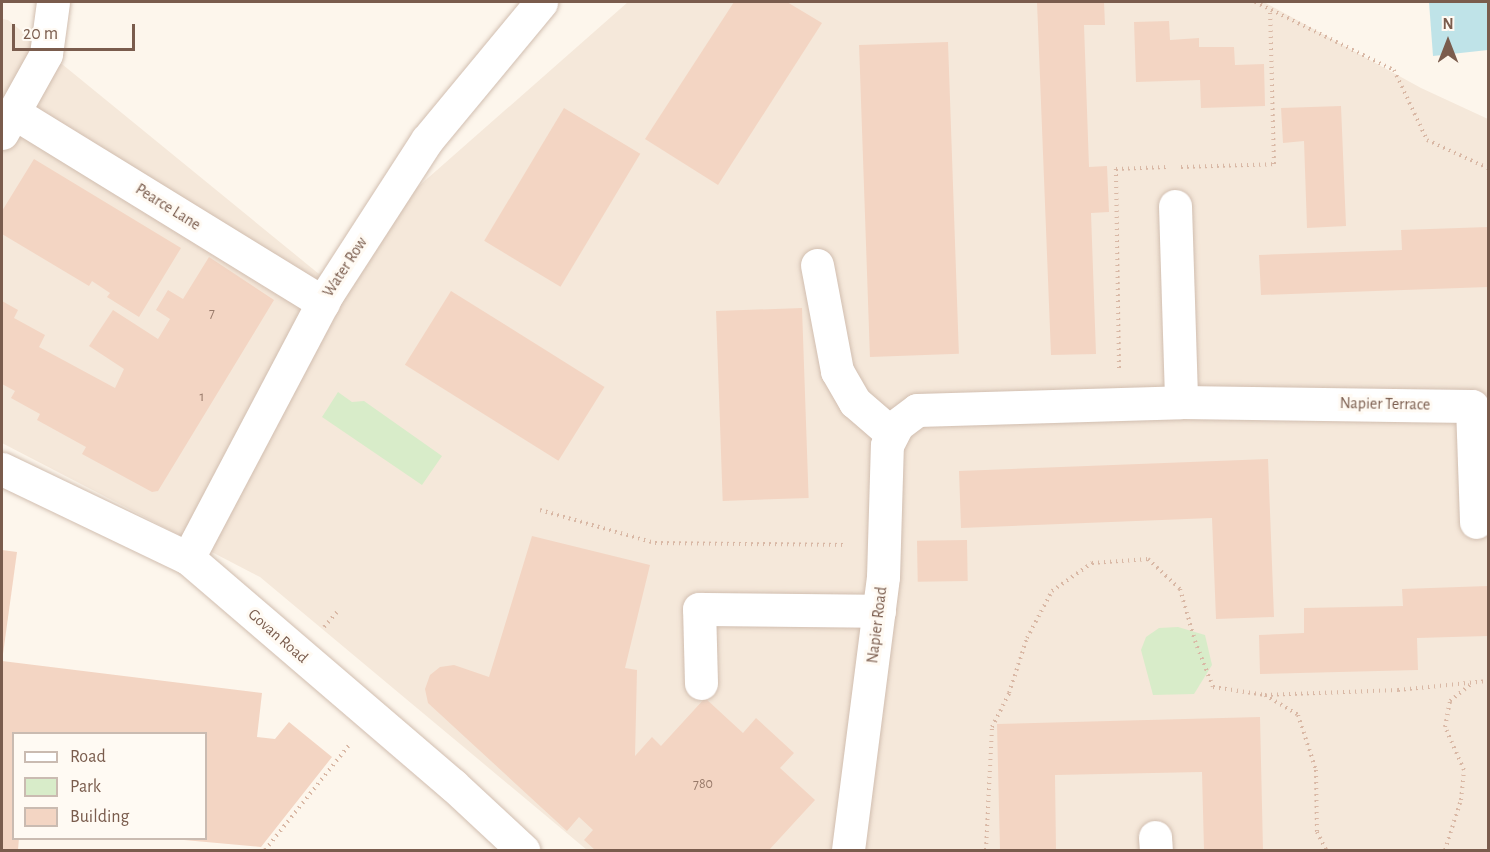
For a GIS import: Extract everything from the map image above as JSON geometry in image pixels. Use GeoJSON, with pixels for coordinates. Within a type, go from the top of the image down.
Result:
{"type":"FeatureCollection","features":[{"type":"Feature","properties":{"kind":"street"},"geometry":{"type":"LineString","coordinates":[[7,122],[46,54],[53,2]]}},
{"type":"Feature","properties":{"kind":"street","name":"Water Row"},"geometry":{"type":"LineString","coordinates":[[188,558],[322,303],[427,140],[541,2]]}},
{"type":"Feature","properties":{"kind":"street","name":"Pearce Lane"},"geometry":{"type":"LineString","coordinates":[[7,122],[322,303]]}},
{"type":"Feature","properties":{"kind":"street"},"geometry":{"type":"LineString","coordinates":[[1175,206],[1181,402]]}},
{"type":"Feature","properties":{"kind":"street"},"geometry":{"type":"LineString","coordinates":[[817,265],[837,371],[855,402],[892,434]]}},
{"type":"Feature","properties":{"kind":"street","name":"Napier Terrace"},"geometry":{"type":"LineString","coordinates":[[892,434],[917,410],[1181,402],[1472,406],[1476,522]]}},
{"type":"Feature","properties":{"kind":"street","name":"Napier Road"},"geometry":{"type":"LineString","coordinates":[[848,850],[879,611],[887,446],[892,434]]}},
{"type":"Feature","properties":{"kind":"street","name":"Govan Road"},"geometry":{"type":"LineString","coordinates":[[2,469],[188,558],[453,785],[523,850]]}},
{"type":"Feature","properties":{"kind":"street"},"geometry":{"type":"LineString","coordinates":[[701,682],[699,609],[879,611]]}},
{"type":"Feature","properties":{"kind":"path"},"geometry":{"type":"LineString","coordinates":[[1256,2],[1394,70],[1427,140],[1488,168]]}},
{"type":"Feature","properties":{"kind":"path"},"geometry":{"type":"LineString","coordinates":[[540,510],[655,543],[788,547],[884,543]]}},
{"type":"Feature","properties":{"kind":"path"},"geometry":{"type":"LineString","coordinates":[[986,850],[992,727],[1009,693],[1027,638],[1052,591],[1092,563],[1148,559],[1180,589],[1213,687],[1265,695],[1398,690],[1488,681]]}},
{"type":"Feature","properties":{"kind":"path"},"geometry":{"type":"LineString","coordinates":[[1445,850],[1461,800],[1464,770],[1445,727],[1450,701],[1472,682]]}},
{"type":"Feature","properties":{"kind":"path"},"geometry":{"type":"LineString","coordinates":[[1265,695],[1298,715],[1316,770],[1317,832],[1326,850]]}},
{"type":"Feature","properties":{"kind":"path"},"geometry":{"type":"LineString","coordinates":[[274,850],[267,848],[337,761]]}},
{"type":"Feature","properties":{"kind":"shaded area"},"geometry":{"type":"Polygon","coordinates":[[[628,2],[1264,2],[1421,88],[1488,119],[1488,850],[587,850],[260,577],[2,443],[2,19],[8,20],[319,274],[628,2]]]}},
{"type":"Feature","properties":{"kind":"green space"},"geometry":{"type":"Polygon","coordinates":[[[338,392],[352,402],[364,401],[442,456],[422,485],[322,417],[338,392]]]}},
{"type":"Feature","properties":{"kind":"green space"},"geometry":{"type":"Polygon","coordinates":[[[1178,627],[1205,635],[1212,665],[1194,694],[1153,695],[1141,650],[1146,637],[1159,628],[1178,627]]]}},
{"type":"Feature","properties":{"kind":"water"},"geometry":{"type":"Polygon","coordinates":[[[1429,2],[1488,2],[1488,50],[1433,56],[1429,2]]]}},
{"type":"Feature","properties":{"kind":"building"},"geometry":{"type":"Polygon","coordinates":[[[734,2],[787,2],[822,23],[718,185],[645,139],[734,2]]]}},
{"type":"Feature","properties":{"kind":"building"},"geometry":{"type":"Polygon","coordinates":[[[1037,2],[1104,2],[1105,25],[1084,25],[1089,167],[1107,166],[1109,212],[1091,213],[1096,354],[1051,355],[1037,2]]]}},
{"type":"Feature","properties":{"kind":"building"},"geometry":{"type":"Polygon","coordinates":[[[1169,21],[1170,40],[1199,38],[1199,47],[1234,47],[1235,65],[1264,64],[1265,106],[1201,108],[1200,80],[1136,82],[1134,22],[1169,21]]]}},
{"type":"Feature","properties":{"kind":"building"},"geometry":{"type":"Polygon","coordinates":[[[948,42],[959,354],[870,357],[859,45],[948,42]]]}},
{"type":"Feature","properties":{"kind":"building"},"geometry":{"type":"Polygon","coordinates":[[[1341,106],[1346,226],[1307,228],[1304,141],[1283,143],[1281,108],[1341,106]]]}},
{"type":"Feature","properties":{"kind":"building"},"geometry":{"type":"Polygon","coordinates":[[[564,108],[640,154],[560,287],[484,241],[564,108]]]}},
{"type":"Feature","properties":{"kind":"building"},"geometry":{"type":"Polygon","coordinates":[[[34,159],[181,248],[139,317],[107,297],[110,293],[92,281],[89,286],[2,234],[2,211],[34,159]]]}},
{"type":"Feature","properties":{"kind":"building"},"geometry":{"type":"Polygon","coordinates":[[[1488,227],[1488,287],[1261,295],[1259,255],[1402,250],[1401,230],[1488,227]]]}},
{"type":"Feature","properties":{"kind":"building"},"geometry":{"type":"Polygon","coordinates":[[[209,257],[274,300],[158,491],[152,492],[82,454],[86,447],[37,420],[40,414],[11,398],[15,391],[2,384],[2,301],[18,310],[14,318],[45,335],[39,347],[115,388],[124,369],[89,346],[113,310],[158,339],[170,319],[156,310],[168,290],[183,299],[209,257]]]}},
{"type":"Feature","properties":{"kind":"building"},"geometry":{"type":"Polygon","coordinates":[[[451,291],[604,387],[558,461],[405,365],[451,291]]]}},
{"type":"Feature","properties":{"kind":"building"},"geometry":{"type":"Polygon","coordinates":[[[802,308],[809,498],[723,501],[716,311],[802,308]]]}},
{"type":"Feature","properties":{"kind":"building"},"geometry":{"type":"Polygon","coordinates":[[[1268,459],[1274,617],[1216,619],[1212,518],[961,528],[959,471],[1268,459]]]}},
{"type":"Feature","properties":{"kind":"building"},"geometry":{"type":"Polygon","coordinates":[[[532,536],[650,565],[625,668],[637,670],[635,756],[652,737],[661,746],[705,698],[743,733],[756,718],[794,753],[780,768],[815,800],[769,850],[595,850],[584,840],[593,830],[579,817],[567,831],[428,703],[425,689],[430,675],[440,667],[454,665],[489,677],[532,536]]]}},
{"type":"Feature","properties":{"kind":"building"},"geometry":{"type":"Polygon","coordinates":[[[967,540],[968,581],[918,582],[917,541],[967,540]]]}},
{"type":"Feature","properties":{"kind":"building"},"geometry":{"type":"Polygon","coordinates":[[[2,550],[17,552],[3,654],[2,654],[2,550]]]}},
{"type":"Feature","properties":{"kind":"building"},"geometry":{"type":"Polygon","coordinates":[[[1488,586],[1488,636],[1417,638],[1418,670],[1260,674],[1259,635],[1304,633],[1304,608],[1403,606],[1402,589],[1488,586]]]}},
{"type":"Feature","properties":{"kind":"building"},"geometry":{"type":"Polygon","coordinates":[[[2,661],[262,693],[257,737],[275,739],[289,722],[332,757],[261,847],[184,840],[207,840],[207,732],[12,732],[12,840],[19,840],[18,850],[2,850],[2,661]]]}},
{"type":"Feature","properties":{"kind":"building"},"geometry":{"type":"Polygon","coordinates":[[[1260,717],[1263,850],[1204,850],[1202,772],[1055,775],[1056,850],[1000,850],[997,724],[1260,717]]]}}]}
